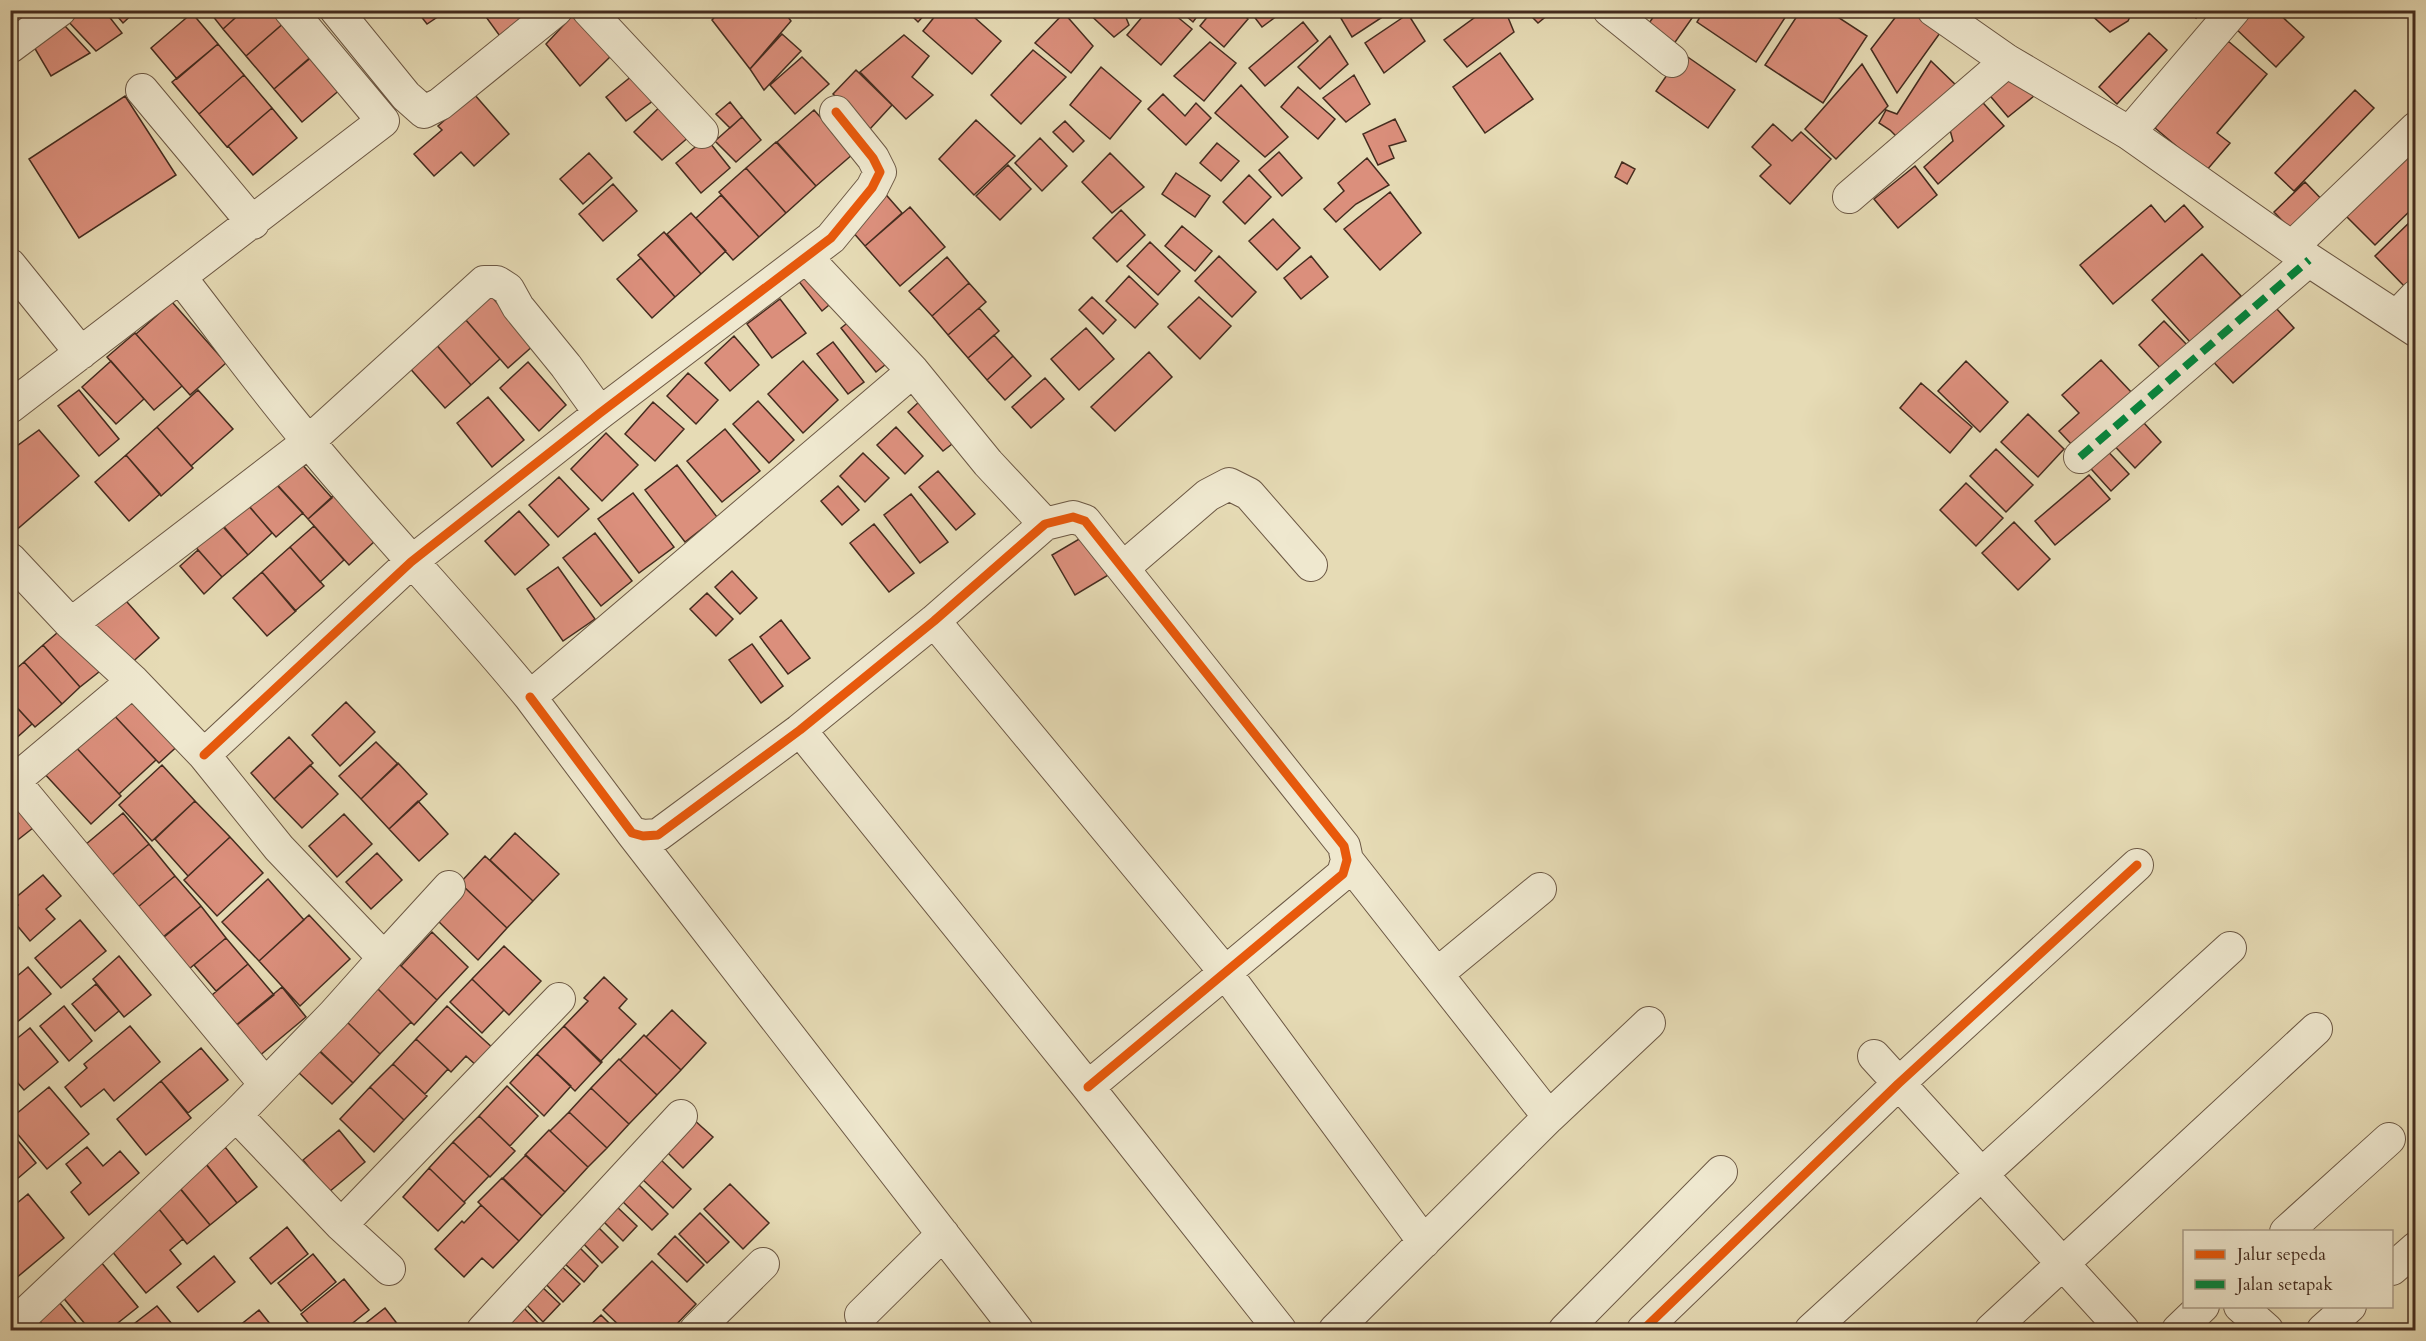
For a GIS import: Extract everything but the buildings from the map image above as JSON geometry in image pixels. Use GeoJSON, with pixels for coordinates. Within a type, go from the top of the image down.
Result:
{"type":"FeatureCollection","features":[{"type":"Feature","properties":{"kind":"street"},"geometry":{"type":"LineString","coordinates":[[10,47],[60,10]]}},
{"type":"Feature","properties":{"kind":"street"},"geometry":{"type":"LineString","coordinates":[[10,407],[253,223],[383,120],[290,10]]}},
{"type":"Feature","properties":{"kind":"street"},"geometry":{"type":"LineString","coordinates":[[336,10],[406,96],[424,112],[440,104],[556,10]]}},
{"type":"Feature","properties":{"kind":"street"},"geometry":{"type":"LineString","coordinates":[[588,10],[702,132]]}},
{"type":"Feature","properties":{"kind":"street"},"geometry":{"type":"LineString","coordinates":[[1609,10],[1672,61]]}},
{"type":"Feature","properties":{"kind":"street"},"geometry":{"type":"LineString","coordinates":[[1934,10],[2007,62],[2129,133],[2301,254],[2409,314]]}},
{"type":"Feature","properties":{"kind":"street"},"geometry":{"type":"LineString","coordinates":[[2129,133],[2234,10]]}},
{"type":"Feature","properties":{"kind":"street"},"geometry":{"type":"LineString","coordinates":[[1849,196],[2007,62]]}},
{"type":"Feature","properties":{"kind":"street"},"geometry":{"type":"LineString","coordinates":[[142,90],[253,223]]}},
{"type":"Feature","properties":{"kind":"street"},"geometry":{"type":"LineString","coordinates":[[204,755],[411,562],[600,413],[831,238],[872,188],[879,172],[873,158],[836,112]]}},
{"type":"Feature","properties":{"kind":"street"},"geometry":{"type":"LineString","coordinates":[[2080,458],[2301,254],[2415,128]]}},
{"type":"Feature","properties":{"kind":"street"},"geometry":{"type":"LineString","coordinates":[[806,257],[913,371],[988,464],[1045,524]]}},
{"type":"Feature","properties":{"kind":"street"},"geometry":{"type":"LineString","coordinates":[[10,265],[81,353]]}},
{"type":"Feature","properties":{"kind":"street"},"geometry":{"type":"LineString","coordinates":[[180,277],[308,442],[411,562],[450,601],[530,697],[632,833],[1017,1330]]}},
{"type":"Feature","properties":{"kind":"street"},"geometry":{"type":"LineString","coordinates":[[71,624],[308,442],[484,282],[497,282],[508,289],[519,307],[600,413]]}},
{"type":"Feature","properties":{"kind":"street"},"geometry":{"type":"LineString","coordinates":[[530,697],[913,371]]}},
{"type":"Feature","properties":{"kind":"street"},"geometry":{"type":"LineString","coordinates":[[1123,568],[1208,495],[1229,484],[1249,494],[1311,565]]}},
{"type":"Feature","properties":{"kind":"street"},"geometry":{"type":"LineString","coordinates":[[632,833],[644,836],[658,835],[800,730],[934,621],[1045,524],[1073,517],[1085,521],[1344,846],[1347,860],[1549,1117]]}},
{"type":"Feature","properties":{"kind":"street"},"geometry":{"type":"LineString","coordinates":[[10,559],[71,624],[134,681],[204,755],[279,848],[384,958]]}},
{"type":"Feature","properties":{"kind":"street"},"geometry":{"type":"LineString","coordinates":[[934,621],[1225,972],[1424,1242]]}},
{"type":"Feature","properties":{"kind":"street"},"geometry":{"type":"LineString","coordinates":[[134,681],[12,782],[265,1084]]}},
{"type":"Feature","properties":{"kind":"street"},"geometry":{"type":"LineString","coordinates":[[800,730],[1088,1087],[1280,1330]]}},
{"type":"Feature","properties":{"kind":"street"},"geometry":{"type":"LineString","coordinates":[[1088,1087],[1343,874],[1347,860]]}},
{"type":"Feature","properties":{"kind":"street"},"geometry":{"type":"LineString","coordinates":[[1643,1330],[1898,1084],[2138,865]]}},
{"type":"Feature","properties":{"kind":"street"},"geometry":{"type":"LineString","coordinates":[[10,1328],[236,1115],[334,1014],[449,887]]}},
{"type":"Feature","properties":{"kind":"street"},"geometry":{"type":"LineString","coordinates":[[1437,974],[1539,889]]}},
{"type":"Feature","properties":{"kind":"street"},"geometry":{"type":"LineString","coordinates":[[1811,1330],[1980,1173],[2230,948]]}},
{"type":"Feature","properties":{"kind":"street"},"geometry":{"type":"LineString","coordinates":[[341,1225],[559,999]]}},
{"type":"Feature","properties":{"kind":"street"},"geometry":{"type":"LineString","coordinates":[[1335,1330],[1549,1117],[1649,1023]]}},
{"type":"Feature","properties":{"kind":"street"},"geometry":{"type":"LineString","coordinates":[[1991,1330],[2316,1029]]}},
{"type":"Feature","properties":{"kind":"street"},"geometry":{"type":"LineString","coordinates":[[1874,1056],[2123,1330]]}},
{"type":"Feature","properties":{"kind":"street"},"geometry":{"type":"LineString","coordinates":[[236,1115],[341,1225],[389,1269]]}},
{"type":"Feature","properties":{"kind":"street"},"geometry":{"type":"LineString","coordinates":[[483,1330],[681,1116]]}},
{"type":"Feature","properties":{"kind":"street"},"geometry":{"type":"LineString","coordinates":[[2288,1230],[2389,1139]]}},
{"type":"Feature","properties":{"kind":"street"},"geometry":{"type":"LineString","coordinates":[[1565,1330],[1721,1172]]}},
{"type":"Feature","properties":{"kind":"street"},"geometry":{"type":"LineString","coordinates":[[861,1315],[943,1234]]}},
{"type":"Feature","properties":{"kind":"street"},"geometry":{"type":"LineString","coordinates":[[2393,1267],[2415,1248]]}},
{"type":"Feature","properties":{"kind":"street"},"geometry":{"type":"LineString","coordinates":[[696,1330],[763,1264]]}},
{"type":"Feature","properties":{"kind":"street"},"geometry":{"type":"LineString","coordinates":[[2178,1330],[2201,1308]]}},
{"type":"Feature","properties":{"kind":"street"},"geometry":{"type":"LineString","coordinates":[[2243,1308],[2267,1330]]}},
{"type":"Feature","properties":{"kind":"street"},"geometry":{"type":"LineString","coordinates":[[2323,1330],[2348,1308]]}},
{"type":"Feature","properties":{"kind":"marked path"},"geometry":{"type":"LineString","coordinates":[[2080,457],[2309,260]]}},
{"type":"Feature","properties":{"kind":"cycle path"},"geometry":{"type":"LineString","coordinates":[[204,755],[411,562],[600,413],[831,238],[872,188],[880,172],[873,158],[836,112]]}},
{"type":"Feature","properties":{"kind":"cycle path"},"geometry":{"type":"LineString","coordinates":[[530,697],[632,833],[643,836],[658,835],[800,730],[934,621],[1045,524],[1073,517],[1085,521],[1344,846],[1347,860],[1343,874],[1088,1087]]}},
{"type":"Feature","properties":{"kind":"cycle path"},"geometry":{"type":"LineString","coordinates":[[1643,1330],[1898,1084],[2137,865]]}}]}
